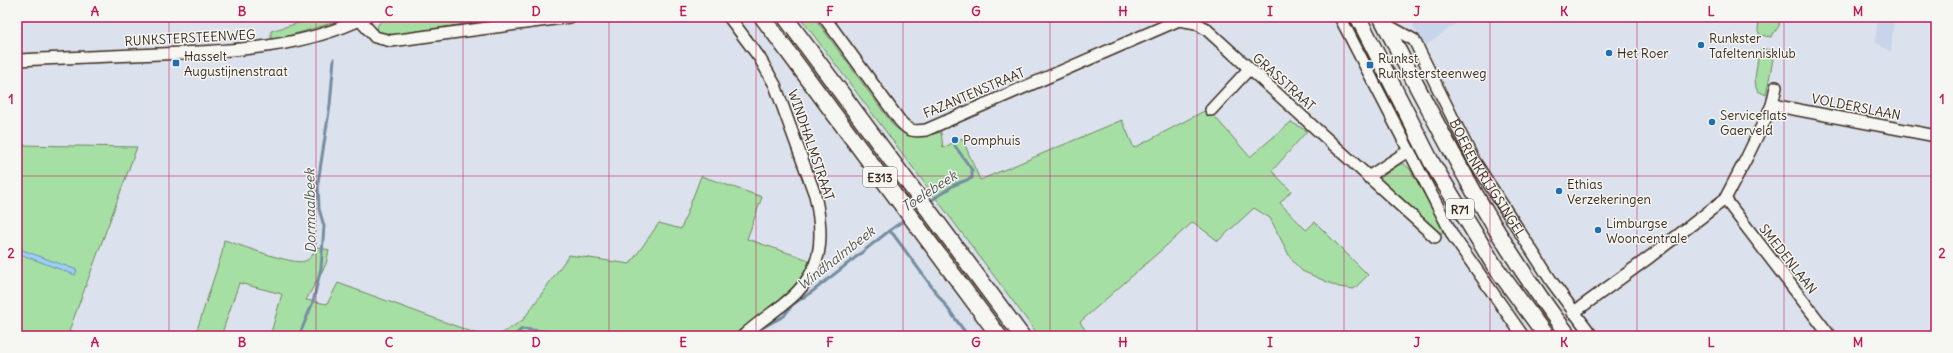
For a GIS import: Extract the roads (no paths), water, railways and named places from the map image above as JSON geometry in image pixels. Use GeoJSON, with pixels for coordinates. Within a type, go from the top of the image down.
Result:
{"type":"FeatureCollection","features":[{"type":"Feature","properties":{"kind":"highway","name":"E313"},"geometry":{"type":"LineString","coordinates":[[762,17],[999,336]]}},
{"type":"Feature","properties":{"kind":"highway","name":"E313"},"geometry":{"type":"LineString","coordinates":[[785,17],[1022,336]]}},
{"type":"Feature","properties":{"kind":"highway","name":"R71"},"geometry":{"type":"LineString","coordinates":[[1358,17],[1432,163],[1494,265],[1546,336]]}},
{"type":"Feature","properties":{"kind":"highway","name":"BOERENKRIJGSINGEL"},"geometry":{"type":"LineString","coordinates":[[1383,20],[1455,159],[1510,254],[1569,336]]}},
{"type":"Feature","properties":{"kind":"street","name":"RUNKSTERSTEENWEG"},"geometry":{"type":"LineString","coordinates":[[17,60],[226,52],[268,47],[331,32],[363,18],[375,37],[391,41],[570,17]]}},
{"type":"Feature","properties":{"kind":"street","name":"WINDHALMSTRAAT"},"geometry":{"type":"LineString","coordinates":[[729,17],[759,57],[775,85],[815,195],[821,235],[820,253],[814,269],[806,280],[786,302],[743,336]]}},
{"type":"Feature","properties":{"kind":"street","name":"FAZANTENSTRAAT"},"geometry":{"type":"LineString","coordinates":[[824,17],[900,121],[907,129],[917,131],[926,130],[1179,19]]}},
{"type":"Feature","properties":{"kind":"street","name":"GRASSTRAAT"},"geometry":{"type":"LineString","coordinates":[[1179,19],[1194,22],[1202,26],[1435,237]]}},
{"type":"Feature","properties":{"kind":"street"},"geometry":{"type":"LineString","coordinates":[[1342,19],[1408,152],[1453,236],[1522,336]]}},
{"type":"Feature","properties":{"kind":"street","name":"BOERENKRIJGSINGEL"},"geometry":{"type":"LineString","coordinates":[[1383,20],[1414,40],[1473,159],[1522,238],[1573,313],[1592,336]]}},
{"type":"Feature","properties":{"kind":"street"},"geometry":{"type":"LineString","coordinates":[[1211,110],[1250,69]]}},
{"type":"Feature","properties":{"kind":"street"},"geometry":{"type":"LineString","coordinates":[[1573,313],[1725,199],[1772,104],[1776,86]]}},
{"type":"Feature","properties":{"kind":"street","name":"VOLDERSLAAN"},"geometry":{"type":"LineString","coordinates":[[1772,104],[1936,136]]}},
{"type":"Feature","properties":{"kind":"street"},"geometry":{"type":"LineString","coordinates":[[1368,176],[1408,152]]}},
{"type":"Feature","properties":{"kind":"street","name":"SMEDENLAAN"},"geometry":{"type":"LineString","coordinates":[[1725,199],[1830,336]]}},
{"type":"Feature","properties":{"kind":"water"},"geometry":{"type":"Polygon","coordinates":[[[17,248],[77,270],[75,275],[17,253],[17,248]]]}},
{"type":"Feature","properties":{"kind":"waterway","name":"Dormaalbeek"},"geometry":{"type":"LineString","coordinates":[[325,17],[326,21]]}},
{"type":"Feature","properties":{"kind":"waterway","name":"Dormaalbeek"},"geometry":{"type":"LineString","coordinates":[[299,336],[313,302],[321,268],[324,226],[319,209],[318,182],[330,105],[334,59]]}},
{"type":"Feature","properties":{"kind":"waterway","name":"Toelebeek"},"geometry":{"type":"LineString","coordinates":[[929,202],[954,185],[972,178],[972,170],[955,146]]}},
{"type":"Feature","properties":{"kind":"waterway","name":"Toelebeek"},"geometry":{"type":"LineString","coordinates":[[889,231],[907,218]]}},
{"type":"Feature","properties":{"kind":"waterway","name":"Windhalmbeek"},"geometry":{"type":"LineString","coordinates":[[758,330],[784,316],[792,305],[813,291],[889,231],[893,234],[968,336]]}},
{"type":"Feature","properties":{"kind":"waterway","name":"Windhalmbeek"},"geometry":{"type":"LineString","coordinates":[[514,336],[522,329],[592,336]]}},
{"type":"Feature","properties":{"kind":"place","name":"Runkster Tafeltennisklub"},"geometry":{"type":"Point","coordinates":[1701,45]}},
{"type":"Feature","properties":{"kind":"place","name":"Het Roer"},"geometry":{"type":"Point","coordinates":[1609,53]}},
{"type":"Feature","properties":{"kind":"place","name":"Hasselt Augustijnenstraat"},"geometry":{"type":"Point","coordinates":[176,63]}},
{"type":"Feature","properties":{"kind":"place","name":"Runkst Runkstersteenweg"},"geometry":{"type":"Point","coordinates":[1370,65]}},
{"type":"Feature","properties":{"kind":"place","name":"Serviceflats Gaerveld"},"geometry":{"type":"Point","coordinates":[1712,122]}},
{"type":"Feature","properties":{"kind":"place","name":"Pomphuis"},"geometry":{"type":"Point","coordinates":[955,140]}},
{"type":"Feature","properties":{"kind":"place","name":"Ethias Verzekeringen"},"geometry":{"type":"Point","coordinates":[1559,191]}},
{"type":"Feature","properties":{"kind":"place","name":"Limburgse Wooncentrale"},"geometry":{"type":"Point","coordinates":[1598,230]}}]}
